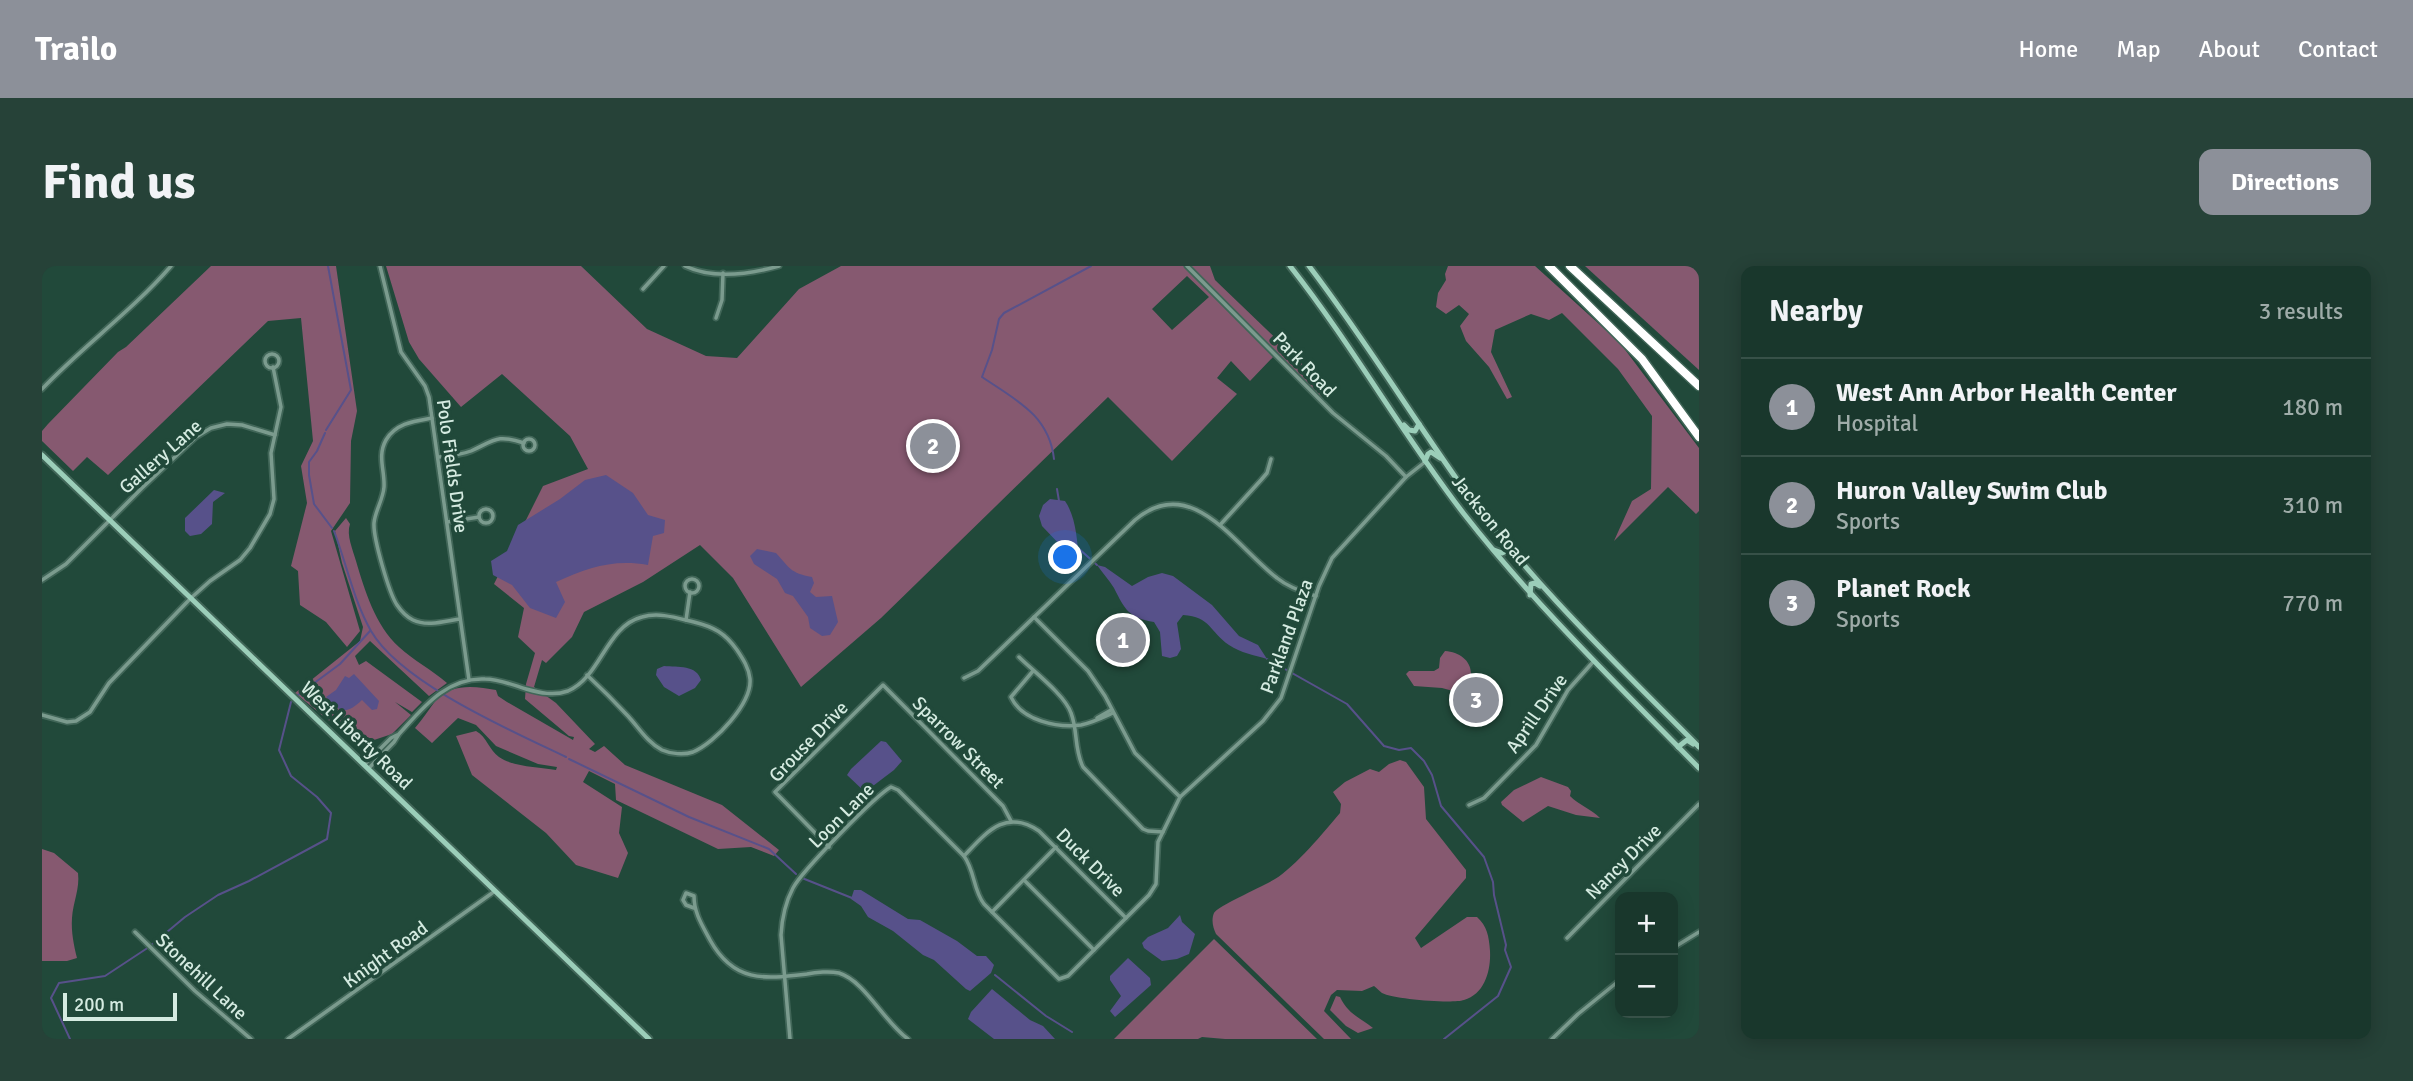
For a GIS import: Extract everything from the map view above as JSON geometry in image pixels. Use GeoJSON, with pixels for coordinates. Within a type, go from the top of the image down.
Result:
{"type":"FeatureCollection","features":[{"type":"Feature","properties":{"kind":"highway"},"geometry":{"type":"LineString","coordinates":[[1549,266],[1643,359],[1699,437]]}},
{"type":"Feature","properties":{"kind":"highway"},"geometry":{"type":"LineString","coordinates":[[1570,266],[1699,386]]}},
{"type":"Feature","properties":{"kind":"main road","name":"Jackson Road"},"geometry":{"type":"LineString","coordinates":[[1290,266],[1338,331],[1425,462],[1530,595],[1699,768]]}},
{"type":"Feature","properties":{"kind":"main road","name":"Jackson Road"},"geometry":{"type":"LineString","coordinates":[[1309,266],[1358,333],[1464,490],[1553,597],[1699,747]]}},
{"type":"Feature","properties":{"kind":"main road"},"geometry":{"type":"LineString","coordinates":[[1338,331],[1351,341],[1356,340],[1358,333]]}},
{"type":"Feature","properties":{"kind":"main road"},"geometry":{"type":"LineString","coordinates":[[1394,415],[1412,432],[1417,430],[1419,424]]}},
{"type":"Feature","properties":{"kind":"main road"},"geometry":{"type":"LineString","coordinates":[[1425,462],[1427,454],[1431,452],[1447,465]]}},
{"type":"Feature","properties":{"kind":"main road","name":"West Liberty Road"},"geometry":{"type":"LineString","coordinates":[[42,455],[649,1039]]}},
{"type":"Feature","properties":{"kind":"main road"},"geometry":{"type":"LineString","coordinates":[[1492,548],[1502,553],[1508,550],[1509,545]]}},
{"type":"Feature","properties":{"kind":"main road"},"geometry":{"type":"LineString","coordinates":[[1530,595],[1530,586],[1535,583],[1553,597]]}},
{"type":"Feature","properties":{"kind":"main road"},"geometry":{"type":"LineString","coordinates":[[1652,720],[1667,729],[1672,726],[1672,720]]}},
{"type":"Feature","properties":{"kind":"main road"},"geometry":{"type":"LineString","coordinates":[[1678,747],[1687,740],[1699,747]]}},
{"type":"Feature","properties":{"kind":"street"},"geometry":{"type":"LineString","coordinates":[[42,389],[130,309],[171,266]]}},
{"type":"Feature","properties":{"kind":"street","name":"Polo Fields Drive"},"geometry":{"type":"LineString","coordinates":[[380,266],[401,352],[425,386],[429,397],[469,680]]}},
{"type":"Feature","properties":{"kind":"street"},"geometry":{"type":"LineString","coordinates":[[643,289],[664,266]]}},
{"type":"Feature","properties":{"kind":"street"},"geometry":{"type":"LineString","coordinates":[[685,266],[700,272],[742,274],[779,266]]}},
{"type":"Feature","properties":{"kind":"street","name":"Park Road"},"geometry":{"type":"LineString","coordinates":[[1188,266],[1333,413],[1386,456],[1406,477]]}},
{"type":"Feature","properties":{"kind":"street"},"geometry":{"type":"LineString","coordinates":[[716,318],[722,300],[723,273]]}},
{"type":"Feature","properties":{"kind":"street"},"geometry":{"type":"LineString","coordinates":[[42,715],[67,722],[84,717],[96,706],[109,683],[191,598],[209,581],[240,560],[250,548],[270,514],[274,499],[270,467],[281,407],[273,368]]}},
{"type":"Feature","properties":{"kind":"street"},"geometry":{"type":"LineString","coordinates":[[432,418],[408,422],[396,428],[382,448],[384,491],[374,522],[375,537],[396,603],[403,612],[420,622],[461,619]]}},
{"type":"Feature","properties":{"kind":"street","name":"Gallery Lane"},"geometry":{"type":"LineString","coordinates":[[42,580],[66,564],[196,438],[211,428],[227,424],[242,425],[275,435]]}},
{"type":"Feature","properties":{"kind":"street"},"geometry":{"type":"LineString","coordinates":[[438,457],[470,452],[499,437],[524,443]]}},
{"type":"Feature","properties":{"kind":"street"},"geometry":{"type":"LineString","coordinates":[[1220,525],[1261,480],[1271,459]]}},
{"type":"Feature","properties":{"kind":"street","name":"Parkland Plaza"},"geometry":{"type":"LineString","coordinates":[[1068,976],[1156,884],[1156,855],[1163,832],[1180,797],[1268,716],[1281,698],[1326,570],[1338,551],[1406,477],[1425,462]]}},
{"type":"Feature","properties":{"kind":"street"},"geometry":{"type":"LineString","coordinates":[[964,678],[978,671],[1135,520],[1153,507],[1187,505],[1205,514],[1284,584],[1316,596]]}},
{"type":"Feature","properties":{"kind":"street"},"geometry":{"type":"LineString","coordinates":[[447,522],[479,517]]}},
{"type":"Feature","properties":{"kind":"street"},"geometry":{"type":"LineString","coordinates":[[687,620],[690,592]]}},
{"type":"Feature","properties":{"kind":"street"},"geometry":{"type":"LineString","coordinates":[[367,766],[394,742],[398,734],[429,703],[449,687],[469,680],[496,680],[549,694],[568,691],[582,681],[618,634],[634,619],[652,615],[709,625],[726,636],[746,664],[750,680],[746,700],[739,711],[708,742],[694,751],[674,754],[656,746],[587,675]]}},
{"type":"Feature","properties":{"kind":"street"},"geometry":{"type":"LineString","coordinates":[[1034,617],[1088,671],[1140,758],[1180,797]]}},
{"type":"Feature","properties":{"kind":"street"},"geometry":{"type":"LineString","coordinates":[[1019,657],[1066,704],[1072,714],[1077,755],[1083,767],[1143,829],[1163,832]]}},
{"type":"Feature","properties":{"kind":"street","name":"Aprill Drive"},"geometry":{"type":"LineString","coordinates":[[1469,805],[1484,798],[1536,744],[1568,690],[1593,662]]}},
{"type":"Feature","properties":{"kind":"street"},"geometry":{"type":"LineString","coordinates":[[1033,671],[1011,697],[1016,705],[1036,719],[1049,724],[1079,725],[1113,711]]}},
{"type":"Feature","properties":{"kind":"street","name":"Sparrow Street"},"geometry":{"type":"LineString","coordinates":[[883,685],[1003,806],[1011,821]]}},
{"type":"Feature","properties":{"kind":"street","name":"Grouse Drive"},"geometry":{"type":"LineString","coordinates":[[828,847],[775,792],[883,685]]}},
{"type":"Feature","properties":{"kind":"street","name":"Loon Lane"},"geometry":{"type":"LineString","coordinates":[[790,1039],[781,935],[788,898],[799,877],[886,790],[894,788],[964,856],[978,897],[1059,979],[1068,976]]}},
{"type":"Feature","properties":{"kind":"street","name":"Nancy Drive"},"geometry":{"type":"LineString","coordinates":[[1567,937],[1699,804]]}},
{"type":"Feature","properties":{"kind":"street"},"geometry":{"type":"LineString","coordinates":[[964,856],[988,832],[1011,821]]}},
{"type":"Feature","properties":{"kind":"street","name":"Duck Drive"},"geometry":{"type":"LineString","coordinates":[[1011,821],[1034,827],[1126,918]]}},
{"type":"Feature","properties":{"kind":"street"},"geometry":{"type":"LineString","coordinates":[[992,912],[1056,847]]}},
{"type":"Feature","properties":{"kind":"street"},"geometry":{"type":"LineString","coordinates":[[1024,880],[1094,950]]}},
{"type":"Feature","properties":{"kind":"street","name":"Knight Road"},"geometry":{"type":"LineString","coordinates":[[288,1039],[496,890]]}},
{"type":"Feature","properties":{"kind":"street"},"geometry":{"type":"LineString","coordinates":[[694,908],[683,900],[686,893],[694,896],[694,908],[721,958],[737,971],[758,977],[815,972],[839,973],[860,985],[890,1024],[908,1039]]}},
{"type":"Feature","properties":{"kind":"street","name":"Stonehill Lane"},"geometry":{"type":"LineString","coordinates":[[135,932],[195,991],[250,1039]]}},
{"type":"Feature","properties":{"kind":"street"},"geometry":{"type":"LineString","coordinates":[[1678,945],[1699,932]]}},
{"type":"Feature","properties":{"kind":"street"},"geometry":{"type":"LineString","coordinates":[[1552,1039],[1615,984]]}},
{"type":"Feature","properties":{"kind":"shaded area"},"geometry":{"type":"Polygon","coordinates":[[[211,266],[336,266],[357,411],[351,441],[350,503],[331,531],[360,631],[347,647],[326,622],[300,605],[298,571],[291,566],[307,503],[301,466],[313,441],[301,318],[268,321],[108,475],[87,457],[73,471],[42,441],[42,431],[48,424],[118,352],[211,266]]]}},
{"type":"Feature","properties":{"kind":"shaded area"},"geometry":{"type":"Polygon","coordinates":[[[386,266],[581,266],[647,329],[706,356],[737,358],[799,289],[841,266],[1210,266],[1215,280],[1317,378],[1313,383],[1324,396],[1321,398],[1274,356],[1250,381],[1231,361],[1217,378],[1237,394],[1172,461],[1108,397],[881,618],[801,687],[733,578],[700,545],[643,582],[584,612],[572,637],[546,663],[542,660],[534,687],[556,703],[595,744],[589,749],[595,752],[604,746],[625,765],[722,805],[779,850],[774,856],[751,847],[718,849],[616,800],[615,784],[589,771],[583,782],[622,807],[619,833],[628,853],[618,878],[576,865],[546,833],[472,775],[456,736],[476,731],[496,754],[505,760],[519,765],[556,770],[557,767],[538,764],[496,746],[476,725],[458,718],[432,743],[415,728],[442,695],[456,688],[480,687],[496,690],[498,696],[507,702],[573,740],[574,737],[569,736],[525,699],[526,684],[535,653],[518,637],[524,608],[494,584],[543,486],[588,469],[570,436],[502,374],[461,407],[419,359],[409,342],[386,266]],[[1187,276],[1152,309],[1172,330],[1209,297],[1187,276]]]}},
{"type":"Feature","properties":{"kind":"shaded area"},"geometry":{"type":"Polygon","coordinates":[[[1448,266],[1535,266],[1620,343],[1699,448],[1699,511],[1696,514],[1668,487],[1614,541],[1632,501],[1651,489],[1652,416],[1618,369],[1562,313],[1549,320],[1531,314],[1495,330],[1491,352],[1512,397],[1507,399],[1489,367],[1466,341],[1460,326],[1469,314],[1459,305],[1446,314],[1436,307],[1448,266]]]}},
{"type":"Feature","properties":{"kind":"shaded area"},"geometry":{"type":"Polygon","coordinates":[[[1585,266],[1699,266],[1699,370],[1585,266]]]}},
{"type":"Feature","properties":{"kind":"shaded area"},"geometry":{"type":"Polygon","coordinates":[[[606,475],[633,493],[648,515],[665,520],[664,533],[653,536],[648,565],[623,563],[600,566],[556,582],[565,602],[556,618],[530,608],[512,585],[493,575],[491,561],[507,551],[518,525],[585,480],[606,475]]]}},
{"type":"Feature","properties":{"kind":"shaded area"},"geometry":{"type":"Polygon","coordinates":[[[214,490],[225,493],[213,502],[212,524],[201,534],[190,536],[185,531],[185,518],[214,490]]]}},
{"type":"Feature","properties":{"kind":"shaded area"},"geometry":{"type":"Polygon","coordinates":[[[1050,499],[1065,501],[1072,514],[1079,559],[1070,564],[1063,548],[1042,526],[1039,516],[1043,505],[1050,499]]]}},
{"type":"Feature","properties":{"kind":"shaded area"},"geometry":{"type":"Polygon","coordinates":[[[346,518],[350,524],[350,542],[363,584],[383,629],[404,652],[447,683],[429,696],[370,641],[355,656],[359,665],[366,661],[422,702],[412,712],[395,702],[411,715],[392,734],[374,740],[328,720],[295,693],[360,641],[363,627],[342,563],[335,531],[346,518]]]}},
{"type":"Feature","properties":{"kind":"shaded area"},"geometry":{"type":"Polygon","coordinates":[[[757,549],[776,553],[795,572],[812,577],[814,583],[810,592],[816,597],[832,596],[838,622],[830,635],[822,636],[810,628],[808,617],[793,596],[785,593],[777,579],[754,564],[750,556],[757,549]]]}},
{"type":"Feature","properties":{"kind":"shaded area"},"geometry":{"type":"Polygon","coordinates":[[[1097,565],[1105,567],[1132,586],[1162,573],[1173,576],[1212,605],[1239,636],[1258,645],[1267,659],[1234,648],[1205,622],[1183,615],[1177,623],[1181,649],[1177,656],[1162,656],[1160,632],[1154,622],[1129,612],[1097,565]]]}},
{"type":"Feature","properties":{"kind":"shaded area"},"geometry":{"type":"Polygon","coordinates":[[[1445,651],[1463,658],[1469,665],[1471,674],[1453,691],[1414,686],[1406,674],[1409,671],[1434,671],[1439,668],[1440,658],[1445,651]]]}},
{"type":"Feature","properties":{"kind":"shaded area"},"geometry":{"type":"Polygon","coordinates":[[[664,666],[691,669],[701,680],[695,688],[679,696],[664,687],[656,675],[657,669],[664,666]]]}},
{"type":"Feature","properties":{"kind":"shaded area"},"geometry":{"type":"Polygon","coordinates":[[[354,674],[379,701],[377,709],[372,710],[362,700],[352,708],[343,710],[326,697],[336,690],[345,676],[349,678],[354,674]]]}},
{"type":"Feature","properties":{"kind":"shaded area"},"geometry":{"type":"Polygon","coordinates":[[[881,741],[886,742],[902,761],[865,792],[847,775],[881,741]]]}},
{"type":"Feature","properties":{"kind":"shaded area"},"geometry":{"type":"Polygon","coordinates":[[[1400,760],[1406,762],[1424,787],[1426,819],[1466,870],[1466,878],[1415,938],[1421,948],[1467,917],[1477,917],[1485,928],[1490,946],[1488,973],[1477,992],[1457,1001],[1398,997],[1382,993],[1374,986],[1362,991],[1337,990],[1331,995],[1324,1011],[1351,1039],[1324,1039],[1216,934],[1213,916],[1217,910],[1283,874],[1300,858],[1340,813],[1341,804],[1333,792],[1345,782],[1370,769],[1379,772],[1400,760]]]}},
{"type":"Feature","properties":{"kind":"shaded area"},"geometry":{"type":"Polygon","coordinates":[[[1541,777],[1568,787],[1570,796],[1600,818],[1576,815],[1548,806],[1523,822],[1502,805],[1501,802],[1514,790],[1541,777]]]}},
{"type":"Feature","properties":{"kind":"shaded area"},"geometry":{"type":"Polygon","coordinates":[[[42,849],[54,853],[78,873],[72,923],[77,958],[67,961],[42,961],[42,849]]]}},
{"type":"Feature","properties":{"kind":"shaded area"},"geometry":{"type":"Polygon","coordinates":[[[854,890],[861,890],[908,919],[920,920],[977,956],[986,956],[994,965],[991,973],[970,991],[966,989],[934,960],[868,917],[861,906],[851,899],[854,890]]]}},
{"type":"Feature","properties":{"kind":"shaded area"},"geometry":{"type":"Polygon","coordinates":[[[1180,915],[1182,922],[1195,934],[1189,954],[1162,961],[1144,948],[1142,943],[1148,937],[1168,928],[1180,915]]]}},
{"type":"Feature","properties":{"kind":"shaded area"},"geometry":{"type":"Polygon","coordinates":[[[1214,939],[1317,1039],[1114,1039],[1214,939]]]}},
{"type":"Feature","properties":{"kind":"shaded area"},"geometry":{"type":"Polygon","coordinates":[[[1128,958],[1150,978],[1151,985],[1115,1017],[1110,1011],[1121,996],[1110,976],[1128,958]]]}},
{"type":"Feature","properties":{"kind":"shaded area"},"geometry":{"type":"Polygon","coordinates":[[[992,989],[1030,1020],[1043,1026],[1055,1039],[994,1039],[968,1019],[992,989]]]}},
{"type":"Feature","properties":{"kind":"shaded area"},"geometry":{"type":"Polygon","coordinates":[[[1336,996],[1340,997],[1350,1011],[1373,1028],[1358,1033],[1346,1026],[1330,1010],[1336,996]]]}},
{"type":"Feature","properties":{"kind":"waterway"},"geometry":{"type":"LineString","coordinates":[[326,430],[351,390],[328,266]]}},
{"type":"Feature","properties":{"kind":"waterway"},"geometry":{"type":"LineString","coordinates":[[1054,459],[1051,444],[1038,420],[1018,401],[982,377],[999,319],[1004,313],[1091,266]]}},
{"type":"Feature","properties":{"kind":"waterway"},"geometry":{"type":"LineString","coordinates":[[325,433],[309,462],[309,475],[314,504],[332,528]]}},
{"type":"Feature","properties":{"kind":"waterway"},"geometry":{"type":"LineString","coordinates":[[1057,489],[1059,501]]}},
{"type":"Feature","properties":{"kind":"waterway"},"geometry":{"type":"LineString","coordinates":[[334,531],[359,607],[371,631],[386,650],[407,669],[460,704],[566,757]]}},
{"type":"Feature","properties":{"kind":"waterway"},"geometry":{"type":"LineString","coordinates":[[1077,547],[1097,565]]}},
{"type":"Feature","properties":{"kind":"waterway"},"geometry":{"type":"LineString","coordinates":[[298,695],[340,664],[370,631]]}},
{"type":"Feature","properties":{"kind":"waterway"},"geometry":{"type":"LineString","coordinates":[[1267,659],[1347,704],[1384,746],[1399,750],[1411,748],[1424,761],[1432,775],[1441,806],[1484,857],[1493,882],[1505,950],[1511,967],[1498,996],[1444,1039]]}},
{"type":"Feature","properties":{"kind":"waterway"},"geometry":{"type":"LineString","coordinates":[[70,1039],[51,998],[59,983],[105,976],[218,895],[327,839],[331,813],[317,797],[291,776],[279,750],[291,702]]}},
{"type":"Feature","properties":{"kind":"waterway"},"geometry":{"type":"LineString","coordinates":[[569,759],[689,817],[769,849],[796,874]]}},
{"type":"Feature","properties":{"kind":"waterway"},"geometry":{"type":"LineString","coordinates":[[802,878],[852,898]]}},
{"type":"Feature","properties":{"kind":"waterway"},"geometry":{"type":"LineString","coordinates":[[995,975],[1046,1016],[1072,1032]]}},
{"type":"Feature","properties":{"kind":"place","name":"Huron Valley Swim Club"},"geometry":{"type":"Point","coordinates":[933,446]}},
{"type":"Feature","properties":{"kind":"place","name":"West Ann Arbor Health Center"},"geometry":{"type":"Point","coordinates":[1123,640]}},
{"type":"Feature","properties":{"kind":"place","name":"Planet Rock"},"geometry":{"type":"Point","coordinates":[1476,700]}}]}
